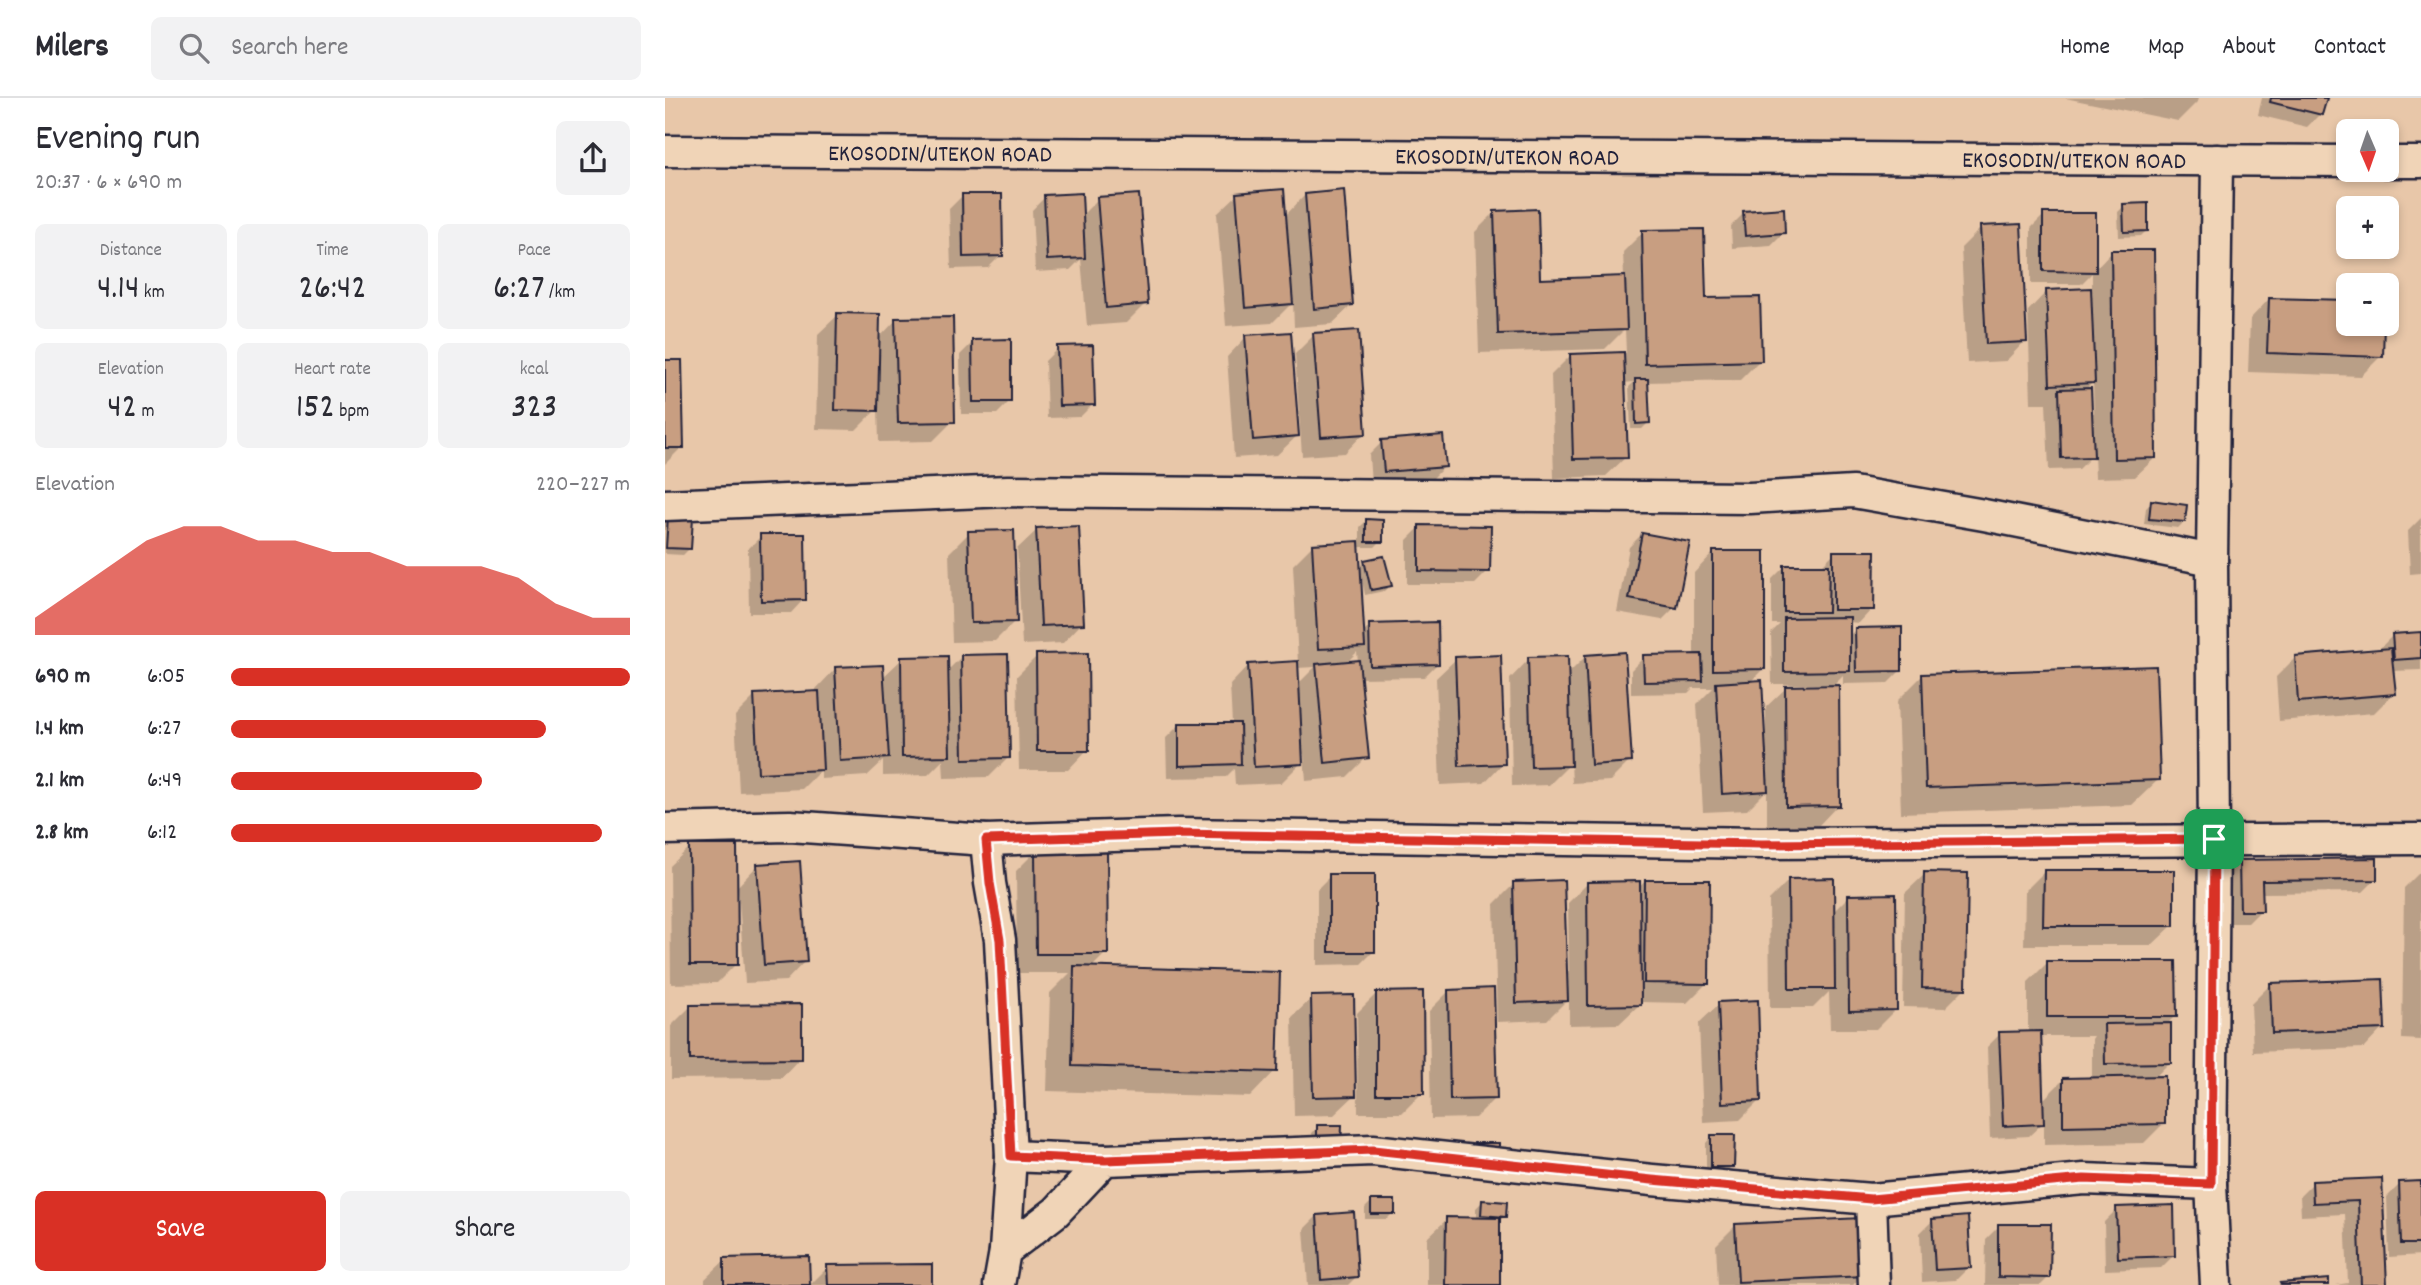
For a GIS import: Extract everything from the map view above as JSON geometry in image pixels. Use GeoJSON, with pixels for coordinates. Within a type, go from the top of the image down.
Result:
{"type":"FeatureCollection","features":[{"type":"Feature","properties":{"kind":"street","name":"EKOSODIN/UTEKON ROAD"},"geometry":{"type":"LineString","coordinates":[[665,151],[2336,161]]}},
{"type":"Feature","properties":{"kind":"street"},"geometry":{"type":"LineString","coordinates":[[2216,1285],[2211,1184],[2214,839],[2212,561],[2217,160]]}},
{"type":"Feature","properties":{"kind":"street"},"geometry":{"type":"LineString","coordinates":[[2399,162],[2421,162]]}},
{"type":"Feature","properties":{"kind":"street"},"geometry":{"type":"LineString","coordinates":[[665,505],[1008,491],[1750,498],[1853,492],[1984,515],[2212,561]]}},
{"type":"Feature","properties":{"kind":"street"},"geometry":{"type":"LineString","coordinates":[[665,829],[790,826],[986,840],[1178,834],[1762,844],[2421,839]]}},
{"type":"Feature","properties":{"kind":"street"},"geometry":{"type":"LineString","coordinates":[[986,840],[1000,940],[1011,1156],[1005,1251],[999,1285]]}},
{"type":"Feature","properties":{"kind":"street"},"geometry":{"type":"LineString","coordinates":[[1011,1156],[1105,1160],[1373,1150],[1652,1180],[1871,1199],[2084,1179],[2211,1184]]}},
{"type":"Feature","properties":{"kind":"street"},"geometry":{"type":"LineString","coordinates":[[1005,1251],[1056,1212],[1105,1160]]}},
{"type":"Feature","properties":{"kind":"street"},"geometry":{"type":"LineString","coordinates":[[1871,1199],[1874,1285]]}},
{"type":"Feature","properties":{"kind":"building"},"geometry":{"type":"Polygon","coordinates":[[[2271,98],[2327,98],[2322,115],[2270,102],[2271,98]]]}},
{"type":"Feature","properties":{"kind":"building"},"geometry":{"type":"Polygon","coordinates":[[[1284,189],[1293,304],[1245,308],[1236,193],[1284,189]]]}},
{"type":"Feature","properties":{"kind":"building"},"geometry":{"type":"Polygon","coordinates":[[[1344,190],[1353,305],[1314,309],[1305,194],[1344,190]]]}},
{"type":"Feature","properties":{"kind":"building"},"geometry":{"type":"Polygon","coordinates":[[[1082,193],[1085,258],[1047,260],[1044,195],[1082,193]]]}},
{"type":"Feature","properties":{"kind":"building"},"geometry":{"type":"Polygon","coordinates":[[[962,194],[1002,194],[1003,256],[963,257],[962,194]]]}},
{"type":"Feature","properties":{"kind":"building"},"geometry":{"type":"Polygon","coordinates":[[[1139,194],[1148,304],[1106,308],[1097,197],[1139,194]]]}},
{"type":"Feature","properties":{"kind":"building"},"geometry":{"type":"Polygon","coordinates":[[[2148,203],[2148,231],[2124,232],[2123,204],[2148,203]]]}},
{"type":"Feature","properties":{"kind":"building"},"geometry":{"type":"Polygon","coordinates":[[[1784,208],[1785,233],[1745,236],[1743,211],[1784,208]]]}},
{"type":"Feature","properties":{"kind":"building"},"geometry":{"type":"Polygon","coordinates":[[[1538,209],[1540,279],[1625,276],[1627,330],[1498,334],[1494,211],[1538,209]]]}},
{"type":"Feature","properties":{"kind":"building"},"geometry":{"type":"Polygon","coordinates":[[[2043,213],[2096,213],[2096,272],[2043,271],[2043,213]]]}},
{"type":"Feature","properties":{"kind":"building"},"geometry":{"type":"Polygon","coordinates":[[[2021,224],[2027,342],[1986,344],[1980,226],[2021,224]]]}},
{"type":"Feature","properties":{"kind":"building"},"geometry":{"type":"Polygon","coordinates":[[[1704,229],[1706,298],[1760,297],[1762,361],[1645,364],[1642,230],[1704,229]]]}},
{"type":"Feature","properties":{"kind":"building"},"geometry":{"type":"Polygon","coordinates":[[[2111,250],[2154,250],[2156,458],[2114,459],[2111,250]]]}},
{"type":"Feature","properties":{"kind":"building"},"geometry":{"type":"Polygon","coordinates":[[[2091,288],[2095,383],[2050,385],[2046,290],[2091,288]]]}},
{"type":"Feature","properties":{"kind":"building"},"geometry":{"type":"Polygon","coordinates":[[[2269,298],[2336,300],[2336,336],[2384,336],[2383,357],[2267,353],[2269,298]]]}},
{"type":"Feature","properties":{"kind":"building"},"geometry":{"type":"Polygon","coordinates":[[[837,313],[880,314],[878,411],[835,410],[837,313]]]}},
{"type":"Feature","properties":{"kind":"building"},"geometry":{"type":"Polygon","coordinates":[[[953,317],[955,422],[898,423],[895,318],[953,317]]]}},
{"type":"Feature","properties":{"kind":"building"},"geometry":{"type":"Polygon","coordinates":[[[1359,330],[1366,434],[1321,437],[1313,333],[1359,330]]]}},
{"type":"Feature","properties":{"kind":"building"},"geometry":{"type":"Polygon","coordinates":[[[1291,332],[1299,436],[1253,440],[1245,335],[1291,332]]]}},
{"type":"Feature","properties":{"kind":"building"},"geometry":{"type":"Polygon","coordinates":[[[1011,339],[1011,402],[973,402],[972,340],[1011,339]]]}},
{"type":"Feature","properties":{"kind":"building"},"geometry":{"type":"Polygon","coordinates":[[[1093,345],[1095,405],[1059,406],[1057,346],[1093,345]]]}},
{"type":"Feature","properties":{"kind":"building"},"geometry":{"type":"Polygon","coordinates":[[[1624,352],[1628,458],[1573,459],[1570,354],[1624,352]]]}},
{"type":"Feature","properties":{"kind":"building"},"geometry":{"type":"Polygon","coordinates":[[[665,360],[682,360],[684,448],[665,448],[665,360]]]}},
{"type":"Feature","properties":{"kind":"building"},"geometry":{"type":"Polygon","coordinates":[[[1635,379],[1648,379],[1650,423],[1636,424],[1635,379]]]}},
{"type":"Feature","properties":{"kind":"building"},"geometry":{"type":"Polygon","coordinates":[[[2091,388],[2094,457],[2061,458],[2059,389],[2091,388]]]}},
{"type":"Feature","properties":{"kind":"building"},"geometry":{"type":"Polygon","coordinates":[[[1443,435],[1446,467],[1384,472],[1381,440],[1443,435]]]}},
{"type":"Feature","properties":{"kind":"building"},"geometry":{"type":"Polygon","coordinates":[[[2151,500],[2187,505],[2185,522],[2149,519],[2151,500]]]}},
{"type":"Feature","properties":{"kind":"building"},"geometry":{"type":"Polygon","coordinates":[[[668,517],[693,518],[691,549],[666,548],[668,517]]]}},
{"type":"Feature","properties":{"kind":"building"},"geometry":{"type":"Polygon","coordinates":[[[1366,519],[1383,520],[1383,542],[1366,542],[1366,519]]]}},
{"type":"Feature","properties":{"kind":"building"},"geometry":{"type":"Polygon","coordinates":[[[1419,525],[1491,526],[1490,572],[1419,571],[1419,525]]]}},
{"type":"Feature","properties":{"kind":"building"},"geometry":{"type":"Polygon","coordinates":[[[1079,526],[1084,624],[1041,626],[1036,528],[1079,526]]]}},
{"type":"Feature","properties":{"kind":"building"},"geometry":{"type":"Polygon","coordinates":[[[1014,530],[1017,622],[971,623],[968,531],[1014,530]]]}},
{"type":"Feature","properties":{"kind":"building"},"geometry":{"type":"Polygon","coordinates":[[[1642,533],[1690,542],[1677,608],[1629,599],[1642,533]]]}},
{"type":"Feature","properties":{"kind":"building"},"geometry":{"type":"Polygon","coordinates":[[[760,534],[805,534],[806,600],[761,601],[760,534]]]}},
{"type":"Feature","properties":{"kind":"building"},"geometry":{"type":"Polygon","coordinates":[[[1359,541],[1365,647],[1318,649],[1312,544],[1359,541]]]}},
{"type":"Feature","properties":{"kind":"building"},"geometry":{"type":"Polygon","coordinates":[[[1713,551],[1765,551],[1765,669],[1713,670],[1713,551]]]}},
{"type":"Feature","properties":{"kind":"building"},"geometry":{"type":"Polygon","coordinates":[[[1833,551],[1875,551],[1874,610],[1833,610],[1833,551]]]}},
{"type":"Feature","properties":{"kind":"building"},"geometry":{"type":"Polygon","coordinates":[[[1384,556],[1392,586],[1371,590],[1364,560],[1384,556]]]}},
{"type":"Feature","properties":{"kind":"building"},"geometry":{"type":"Polygon","coordinates":[[[1784,565],[1829,565],[1828,612],[1784,612],[1784,565]]]}},
{"type":"Feature","properties":{"kind":"building"},"geometry":{"type":"Polygon","coordinates":[[[1850,617],[1850,671],[1784,672],[1784,618],[1850,617]]]}},
{"type":"Feature","properties":{"kind":"building"},"geometry":{"type":"Polygon","coordinates":[[[1438,622],[1439,664],[1370,666],[1369,624],[1438,622]]]}},
{"type":"Feature","properties":{"kind":"building"},"geometry":{"type":"Polygon","coordinates":[[[1902,627],[1902,671],[1856,672],[1855,628],[1902,627]]]}},
{"type":"Feature","properties":{"kind":"building"},"geometry":{"type":"Polygon","coordinates":[[[2421,632],[2421,658],[2394,660],[2392,634],[2421,632]]]}},
{"type":"Feature","properties":{"kind":"building"},"geometry":{"type":"Polygon","coordinates":[[[2391,648],[2396,694],[2298,702],[2295,656],[2391,648]]]}},
{"type":"Feature","properties":{"kind":"building"},"geometry":{"type":"Polygon","coordinates":[[[1625,652],[1632,762],[1591,765],[1585,655],[1625,652]]]}},
{"type":"Feature","properties":{"kind":"building"},"geometry":{"type":"Polygon","coordinates":[[[1088,653],[1089,751],[1037,751],[1036,654],[1088,653]]]}},
{"type":"Feature","properties":{"kind":"building"},"geometry":{"type":"Polygon","coordinates":[[[1008,654],[1010,758],[963,759],[961,655],[1008,654]]]}},
{"type":"Feature","properties":{"kind":"building"},"geometry":{"type":"Polygon","coordinates":[[[1702,654],[1703,681],[1644,682],[1643,655],[1702,654]]]}},
{"type":"Feature","properties":{"kind":"building"},"geometry":{"type":"Polygon","coordinates":[[[1501,655],[1505,764],[1459,766],[1455,657],[1501,655]]]}},
{"type":"Feature","properties":{"kind":"building"},"geometry":{"type":"Polygon","coordinates":[[[948,656],[950,756],[902,757],[901,657],[948,656]]]}},
{"type":"Feature","properties":{"kind":"building"},"geometry":{"type":"Polygon","coordinates":[[[1568,656],[1571,766],[1531,767],[1528,657],[1568,656]]]}},
{"type":"Feature","properties":{"kind":"building"},"geometry":{"type":"Polygon","coordinates":[[[1359,660],[1369,758],[1325,763],[1316,664],[1359,660]]]}},
{"type":"Feature","properties":{"kind":"building"},"geometry":{"type":"Polygon","coordinates":[[[1298,661],[1303,764],[1254,767],[1248,664],[1298,661]]]}},
{"type":"Feature","properties":{"kind":"building"},"geometry":{"type":"Polygon","coordinates":[[[883,665],[889,758],[840,761],[835,667],[883,665]]]}},
{"type":"Feature","properties":{"kind":"building"},"geometry":{"type":"Polygon","coordinates":[[[2156,666],[2160,780],[1926,788],[1922,674],[2156,666]]]}},
{"type":"Feature","properties":{"kind":"building"},"geometry":{"type":"Polygon","coordinates":[[[1762,680],[1768,791],[1722,794],[1716,683],[1762,680]]]}},
{"type":"Feature","properties":{"kind":"building"},"geometry":{"type":"Polygon","coordinates":[[[1839,685],[1840,806],[1786,807],[1785,686],[1839,685]]]}},
{"type":"Feature","properties":{"kind":"building"},"geometry":{"type":"Polygon","coordinates":[[[819,691],[823,770],[758,773],[754,694],[819,691]]]}},
{"type":"Feature","properties":{"kind":"building"},"geometry":{"type":"Polygon","coordinates":[[[1179,723],[1240,723],[1241,764],[1179,766],[1179,723]]]}},
{"type":"Feature","properties":{"kind":"building"},"geometry":{"type":"Polygon","coordinates":[[[689,845],[737,845],[738,965],[690,965],[689,845]]]}},
{"type":"Feature","properties":{"kind":"building"},"geometry":{"type":"Polygon","coordinates":[[[1035,850],[1107,850],[1108,954],[1036,954],[1035,850]]]}},
{"type":"Feature","properties":{"kind":"building"},"geometry":{"type":"Polygon","coordinates":[[[2377,858],[2377,880],[2262,881],[2263,911],[2240,911],[2239,860],[2377,858]]]}},
{"type":"Feature","properties":{"kind":"building"},"geometry":{"type":"Polygon","coordinates":[[[800,861],[807,962],[764,965],[757,864],[800,861]]]}},
{"type":"Feature","properties":{"kind":"building"},"geometry":{"type":"Polygon","coordinates":[[[2044,870],[2174,870],[2174,926],[2043,926],[2044,870]]]}},
{"type":"Feature","properties":{"kind":"building"},"geometry":{"type":"Polygon","coordinates":[[[1924,872],[1968,873],[1966,989],[1922,988],[1924,872]]]}},
{"type":"Feature","properties":{"kind":"building"},"geometry":{"type":"Polygon","coordinates":[[[1329,874],[1375,874],[1375,952],[1329,952],[1329,874]]]}},
{"type":"Feature","properties":{"kind":"building"},"geometry":{"type":"Polygon","coordinates":[[[1834,878],[1835,989],[1789,989],[1788,879],[1834,878]]]}},
{"type":"Feature","properties":{"kind":"building"},"geometry":{"type":"Polygon","coordinates":[[[1564,880],[1568,1001],[1516,1003],[1513,882],[1564,880]]]}},
{"type":"Feature","properties":{"kind":"building"},"geometry":{"type":"Polygon","coordinates":[[[1645,880],[1710,880],[1709,984],[1644,983],[1645,880]]]}},
{"type":"Feature","properties":{"kind":"building"},"geometry":{"type":"Polygon","coordinates":[[[1640,881],[1641,1005],[1588,1006],[1587,882],[1640,881]]]}},
{"type":"Feature","properties":{"kind":"building"},"geometry":{"type":"Polygon","coordinates":[[[1896,894],[1897,1010],[1849,1011],[1848,895],[1896,894]]]}},
{"type":"Feature","properties":{"kind":"building"},"geometry":{"type":"Polygon","coordinates":[[[2047,961],[2176,961],[2177,1017],[2047,1017],[2047,961]]]}},
{"type":"Feature","properties":{"kind":"building"},"geometry":{"type":"Polygon","coordinates":[[[1074,966],[1280,972],[1277,1072],[1072,1066],[1074,966]]]}},
{"type":"Feature","properties":{"kind":"building"},"geometry":{"type":"Polygon","coordinates":[[[2383,979],[2385,1029],[2272,1033],[2270,983],[2383,979]]]}},
{"type":"Feature","properties":{"kind":"building"},"geometry":{"type":"Polygon","coordinates":[[[1494,988],[1497,1099],[1450,1100],[1448,990],[1494,988]]]}},
{"type":"Feature","properties":{"kind":"building"},"geometry":{"type":"Polygon","coordinates":[[[1423,991],[1424,1094],[1376,1094],[1376,992],[1423,991]]]}},
{"type":"Feature","properties":{"kind":"building"},"geometry":{"type":"Polygon","coordinates":[[[1354,995],[1356,1096],[1313,1097],[1311,996],[1354,995]]]}},
{"type":"Feature","properties":{"kind":"building"},"geometry":{"type":"Polygon","coordinates":[[[1758,1000],[1761,1101],[1722,1103],[1718,1002],[1758,1000]]]}},
{"type":"Feature","properties":{"kind":"building"},"geometry":{"type":"Polygon","coordinates":[[[802,1004],[802,1059],[690,1060],[690,1005],[802,1004]]]}},
{"type":"Feature","properties":{"kind":"building"},"geometry":{"type":"Polygon","coordinates":[[[2171,1023],[2171,1063],[2105,1064],[2104,1024],[2171,1023]]]}},
{"type":"Feature","properties":{"kind":"building"},"geometry":{"type":"Polygon","coordinates":[[[2041,1031],[2044,1124],[2003,1126],[1999,1032],[2041,1031]]]}},
{"type":"Feature","properties":{"kind":"building"},"geometry":{"type":"Polygon","coordinates":[[[2165,1076],[2165,1124],[2063,1126],[2063,1078],[2165,1076]]]}},
{"type":"Feature","properties":{"kind":"building"},"geometry":{"type":"Polygon","coordinates":[[[1317,1125],[1342,1125],[1341,1150],[1317,1149],[1317,1125]]]}},
{"type":"Feature","properties":{"kind":"building"},"geometry":{"type":"Polygon","coordinates":[[[1711,1135],[1735,1135],[1734,1167],[1711,1167],[1711,1135]]]}},
{"type":"Feature","properties":{"kind":"building"},"geometry":{"type":"Polygon","coordinates":[[[1474,1143],[1499,1143],[1499,1160],[1474,1160],[1474,1143]]]}},
{"type":"Feature","properties":{"kind":"building"},"geometry":{"type":"Polygon","coordinates":[[[2382,1178],[2387,1285],[2361,1285],[2358,1201],[2313,1203],[2312,1181],[2382,1178]]]}},
{"type":"Feature","properties":{"kind":"building"},"geometry":{"type":"Polygon","coordinates":[[[2421,1181],[2421,1244],[2401,1244],[2399,1182],[2421,1181]]]}},
{"type":"Feature","properties":{"kind":"building"},"geometry":{"type":"Polygon","coordinates":[[[1371,1200],[1395,1200],[1395,1214],[1371,1214],[1371,1200]]]}},
{"type":"Feature","properties":{"kind":"building"},"geometry":{"type":"Polygon","coordinates":[[[1482,1200],[1507,1202],[1506,1217],[1481,1215],[1482,1200]]]}},
{"type":"Feature","properties":{"kind":"building"},"geometry":{"type":"Polygon","coordinates":[[[2174,1205],[2175,1256],[2118,1258],[2116,1207],[2174,1205]]]}},
{"type":"Feature","properties":{"kind":"building"},"geometry":{"type":"Polygon","coordinates":[[[1354,1212],[1358,1277],[1321,1280],[1317,1215],[1354,1212]]]}},
{"type":"Feature","properties":{"kind":"building"},"geometry":{"type":"Polygon","coordinates":[[[1968,1216],[1971,1268],[1935,1270],[1932,1219],[1968,1216]]]}},
{"type":"Feature","properties":{"kind":"building"},"geometry":{"type":"Polygon","coordinates":[[[1446,1217],[1500,1218],[1500,1285],[1445,1285],[1446,1217]]]}},
{"type":"Feature","properties":{"kind":"building"},"geometry":{"type":"Polygon","coordinates":[[[1862,1218],[1865,1276],[1738,1282],[1735,1224],[1862,1218]]]}},
{"type":"Feature","properties":{"kind":"building"},"geometry":{"type":"Polygon","coordinates":[[[1998,1224],[2051,1224],[2050,1278],[1998,1277],[1998,1224]]]}},
{"type":"Feature","properties":{"kind":"building"},"geometry":{"type":"Polygon","coordinates":[[[809,1256],[810,1285],[724,1285],[724,1258],[809,1256]]]}},
{"type":"Feature","properties":{"kind":"building"},"geometry":{"type":"Polygon","coordinates":[[[932,1264],[932,1285],[828,1285],[827,1265],[932,1264]]]}},
{"type":"Feature","properties":{"kind":"building"},"geometry":{"type":"Polygon","coordinates":[[[2329,1279],[2329,1285],[2280,1283],[2329,1279]]]}},
{"type":"Feature","properties":{"kind":"route"},"geometry":{"type":"LineString","coordinates":[[1178,834],[1762,844],[2214,839],[2211,1184],[2084,1179],[1871,1199],[1652,1180],[1373,1150],[1105,1160],[1011,1156],[1000,940],[986,840],[1178,834]]}}]}
